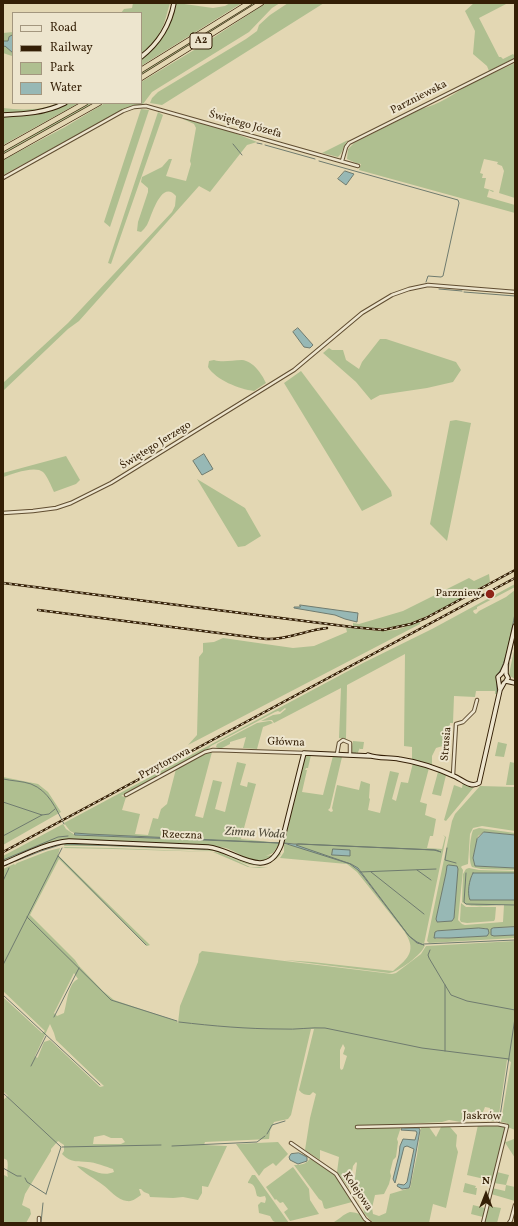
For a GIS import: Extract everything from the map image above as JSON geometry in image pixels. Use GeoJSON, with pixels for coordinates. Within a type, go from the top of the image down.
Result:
{"type":"FeatureCollection","features":[{"type":"Feature","properties":{"kind":"highway","name":"A2"},"geometry":{"type":"LineString","coordinates":[[142,69],[249,3]]}},
{"type":"Feature","properties":{"kind":"highway","name":"A2"},"geometry":{"type":"LineString","coordinates":[[142,77],[261,3]]}},
{"type":"Feature","properties":{"kind":"highway"},"geometry":{"type":"LineString","coordinates":[[3,149],[83,104]]}},
{"type":"Feature","properties":{"kind":"highway"},"geometry":{"type":"LineString","coordinates":[[3,157],[97,104]]}},
{"type":"Feature","properties":{"kind":"street"},"geometry":{"type":"LineString","coordinates":[[142,56],[156,43],[165,30],[171,16],[174,3]]}},
{"type":"Feature","properties":{"kind":"street","name":"Parzniewska"},"geometry":{"type":"LineString","coordinates":[[342,161],[346,147],[349,143],[515,60]]}},
{"type":"Feature","properties":{"kind":"street"},"geometry":{"type":"LineString","coordinates":[[3,115],[38,112],[62,104]]}},
{"type":"Feature","properties":{"kind":"street","name":"Świętego Józefa"},"geometry":{"type":"LineString","coordinates":[[3,178],[127,109],[146,106],[358,166]]}},
{"type":"Feature","properties":{"kind":"street","name":"Świętego Jerzego"},"geometry":{"type":"LineString","coordinates":[[3,513],[56,508],[71,503],[106,486],[305,362],[362,313],[386,297],[421,286],[438,285],[515,292]]}},
{"type":"Feature","properties":{"kind":"street"},"geometry":{"type":"LineString","coordinates":[[515,626],[504,678],[515,682]]}},
{"type":"Feature","properties":{"kind":"street","name":"Główna"},"geometry":{"type":"LineString","coordinates":[[213,750],[337,754],[400,759],[416,762],[468,784],[476,785],[481,779],[500,690],[504,678]]}},
{"type":"Feature","properties":{"kind":"street","name":"Strusia"},"geometry":{"type":"LineString","coordinates":[[452,776],[456,724],[463,722],[474,712],[477,700]]}},
{"type":"Feature","properties":{"kind":"street"},"geometry":{"type":"LineString","coordinates":[[337,754],[339,742],[343,740],[350,743],[350,755]]}},
{"type":"Feature","properties":{"kind":"street","name":"Przytorowa"},"geometry":{"type":"LineString","coordinates":[[126,795],[205,752],[213,750]]}},
{"type":"Feature","properties":{"kind":"street","name":"Rzeczna"},"geometry":{"type":"LineString","coordinates":[[3,864],[41,848],[69,841],[211,847],[223,850],[245,860],[256,863],[265,862],[278,852],[282,843],[304,753]]}},
{"type":"Feature","properties":{"kind":"street","name":"Jaskrów"},"geometry":{"type":"LineString","coordinates":[[357,1127],[497,1124],[507,1126],[483,1223]]}},
{"type":"Feature","properties":{"kind":"street","name":"Kolejowa"},"geometry":{"type":"LineString","coordinates":[[291,1143],[336,1174],[365,1219],[370,1223]]}},
{"type":"Feature","properties":{"kind":"street"},"geometry":{"type":"LineString","coordinates":[[509,1223],[515,1205]]}},
{"type":"Feature","properties":{"kind":"street"},"geometry":{"type":"LineString","coordinates":[[39,1218],[39,1223]]}},
{"type":"Feature","properties":{"kind":"green space"},"geometry":{"type":"Polygon","coordinates":[[[133,3],[170,3],[164,24],[155,42],[142,53],[142,12],[122,12],[124,9],[132,8],[133,3]]]}},
{"type":"Feature","properties":{"kind":"green space"},"geometry":{"type":"Polygon","coordinates":[[[230,3],[242,3],[142,65],[142,59],[154,48],[168,28],[176,4],[213,8],[225,6],[230,3]]]}},
{"type":"Feature","properties":{"kind":"green space"},"geometry":{"type":"Polygon","coordinates":[[[251,3],[258,3],[142,75],[142,71],[251,3]]]}},
{"type":"Feature","properties":{"kind":"green space"},"geometry":{"type":"Polygon","coordinates":[[[266,3],[280,3],[272,8],[249,32],[152,92],[143,104],[129,107],[3,175],[3,160],[65,127],[103,104],[142,104],[142,81],[199,47],[266,3]]]}},
{"type":"Feature","properties":{"kind":"green space"},"geometry":{"type":"Polygon","coordinates":[[[288,3],[324,3],[162,105],[150,103],[152,98],[158,92],[246,39],[257,31],[259,25],[270,15],[288,3]]]}},
{"type":"Feature","properties":{"kind":"green space"},"geometry":{"type":"Polygon","coordinates":[[[474,3],[508,3],[479,18],[499,57],[503,59],[513,54],[515,56],[515,58],[489,71],[487,66],[473,54],[475,31],[465,11],[474,3]]]}},
{"type":"Feature","properties":{"kind":"green space"},"geometry":{"type":"Polygon","coordinates":[[[12,32],[12,56],[3,53],[3,33],[12,32]]]}},
{"type":"Feature","properties":{"kind":"green space"},"geometry":{"type":"Polygon","coordinates":[[[515,63],[515,198],[499,193],[504,171],[502,166],[497,164],[498,162],[484,159],[480,173],[483,174],[482,178],[486,178],[484,188],[494,191],[489,190],[487,197],[515,205],[515,213],[359,170],[361,164],[347,159],[348,149],[354,143],[421,109],[441,101],[472,83],[515,63]]]}},
{"type":"Feature","properties":{"kind":"green space"},"geometry":{"type":"Polygon","coordinates":[[[58,104],[39,110],[3,113],[3,108],[37,109],[58,104]]]}},
{"type":"Feature","properties":{"kind":"green space"},"geometry":{"type":"Polygon","coordinates":[[[66,104],[77,104],[3,145],[3,117],[29,116],[52,111],[66,104]]]}},
{"type":"Feature","properties":{"kind":"green space"},"geometry":{"type":"Polygon","coordinates":[[[86,104],[91,105],[3,155],[3,151],[86,104]]]}},
{"type":"Feature","properties":{"kind":"green space"},"geometry":{"type":"Polygon","coordinates":[[[141,109],[149,110],[110,227],[104,222],[141,109]]]}},
{"type":"Feature","properties":{"kind":"green space"},"geometry":{"type":"Polygon","coordinates":[[[158,112],[163,115],[111,264],[108,263],[158,112]]]}},
{"type":"Feature","properties":{"kind":"green space"},"geometry":{"type":"Polygon","coordinates":[[[184,118],[232,132],[257,142],[247,145],[210,192],[199,186],[79,321],[68,329],[3,391],[3,383],[68,323],[172,212],[175,206],[176,196],[171,192],[166,192],[161,195],[157,201],[146,226],[141,232],[137,231],[138,222],[148,192],[148,188],[141,182],[142,177],[162,167],[169,159],[172,159],[166,176],[186,181],[191,164],[190,161],[196,128],[194,124],[183,119],[184,118]]]}},
{"type":"Feature","properties":{"kind":"green space"},"geometry":{"type":"Polygon","coordinates":[[[348,140],[338,157],[322,153],[348,140]]]}},
{"type":"Feature","properties":{"kind":"green space"},"geometry":{"type":"Polygon","coordinates":[[[380,339],[386,339],[456,362],[461,370],[453,382],[427,388],[380,395],[371,400],[356,382],[323,353],[329,348],[332,350],[343,350],[346,360],[359,369],[362,362],[380,339]]]}},
{"type":"Feature","properties":{"kind":"green space"},"geometry":{"type":"Polygon","coordinates":[[[209,361],[246,361],[257,368],[266,383],[254,391],[228,383],[216,376],[208,367],[209,361]]]}},
{"type":"Feature","properties":{"kind":"green space"},"geometry":{"type":"Polygon","coordinates":[[[301,371],[391,491],[392,496],[362,511],[284,383],[301,371]]]}},
{"type":"Feature","properties":{"kind":"green space"},"geometry":{"type":"Polygon","coordinates":[[[456,420],[471,423],[447,541],[430,524],[450,421],[456,420]]]}},
{"type":"Feature","properties":{"kind":"green space"},"geometry":{"type":"Polygon","coordinates":[[[66,456],[80,480],[76,484],[54,492],[46,476],[39,470],[35,469],[23,471],[3,477],[3,473],[66,456]]]}},
{"type":"Feature","properties":{"kind":"green space"},"geometry":{"type":"Polygon","coordinates":[[[197,479],[245,508],[261,536],[245,546],[238,547],[197,479]]]}},
{"type":"Feature","properties":{"kind":"green space"},"geometry":{"type":"Polygon","coordinates":[[[489,574],[490,582],[444,608],[408,624],[390,628],[353,626],[353,623],[359,624],[403,611],[469,578],[474,581],[489,574]]]}},
{"type":"Feature","properties":{"kind":"green space"},"geometry":{"type":"Polygon","coordinates":[[[515,584],[515,587],[477,607],[477,609],[473,611],[476,614],[506,597],[515,590],[515,620],[505,664],[502,671],[498,675],[497,694],[495,694],[495,691],[476,691],[475,697],[454,696],[453,723],[450,723],[449,736],[447,736],[446,745],[436,748],[432,756],[432,766],[412,760],[412,747],[404,746],[405,654],[347,685],[346,739],[339,738],[341,688],[274,723],[272,720],[261,721],[273,715],[280,714],[286,709],[285,708],[280,712],[275,712],[121,796],[126,797],[122,810],[140,814],[135,834],[148,835],[153,818],[158,819],[161,809],[167,804],[176,769],[204,754],[212,752],[195,816],[203,818],[213,780],[222,782],[215,809],[225,812],[237,762],[246,764],[240,785],[247,787],[248,782],[256,784],[241,839],[280,843],[76,834],[70,831],[64,823],[363,663],[432,629],[515,584]]]}},
{"type":"Feature","properties":{"kind":"green space"},"geometry":{"type":"Polygon","coordinates":[[[420,622],[420,624],[188,745],[197,735],[199,657],[203,652],[203,643],[214,642],[223,638],[293,648],[314,646],[347,632],[346,628],[380,631],[396,630],[420,622]]]}},
{"type":"Feature","properties":{"kind":"green space"},"geometry":{"type":"Polygon","coordinates":[[[515,646],[515,679],[509,674],[515,646]]]}},
{"type":"Feature","properties":{"kind":"green space"},"geometry":{"type":"Polygon","coordinates":[[[271,721],[273,723],[263,727],[257,749],[243,748],[246,737],[230,742],[230,744],[220,749],[216,747],[217,744],[257,723],[271,721]]]}},
{"type":"Feature","properties":{"kind":"green space"},"geometry":{"type":"Polygon","coordinates":[[[353,741],[364,742],[363,749],[360,748],[357,754],[357,752],[355,754],[351,752],[353,741]]]}},
{"type":"Feature","properties":{"kind":"green space"},"geometry":{"type":"Polygon","coordinates":[[[498,742],[507,744],[504,757],[495,756],[498,742]]]}},
{"type":"Feature","properties":{"kind":"green space"},"geometry":{"type":"Polygon","coordinates":[[[306,755],[311,755],[308,768],[305,770],[307,770],[302,792],[323,795],[333,756],[342,757],[330,808],[328,810],[331,812],[333,811],[332,808],[337,785],[359,790],[361,781],[370,784],[368,810],[380,813],[390,771],[399,773],[392,799],[396,801],[401,782],[408,783],[413,763],[429,768],[420,802],[427,804],[425,815],[436,819],[433,836],[430,836],[427,848],[442,849],[445,837],[443,835],[446,837],[424,944],[418,943],[409,936],[418,944],[425,945],[420,953],[403,967],[389,973],[284,960],[393,971],[407,958],[410,949],[410,943],[404,931],[357,872],[347,864],[280,858],[284,852],[284,844],[296,846],[298,844],[284,843],[306,755]],[[332,858],[350,864],[358,870],[409,936],[358,868],[351,864],[332,858]]]}},
{"type":"Feature","properties":{"kind":"green space"},"geometry":{"type":"Polygon","coordinates":[[[510,762],[515,763],[515,785],[506,785],[510,762]]]}},
{"type":"Feature","properties":{"kind":"green space"},"geometry":{"type":"Polygon","coordinates":[[[438,772],[446,775],[441,796],[432,794],[438,772]]]}},
{"type":"Feature","properties":{"kind":"green space"},"geometry":{"type":"Polygon","coordinates":[[[3,777],[38,784],[48,792],[61,812],[3,845],[3,777]]]}},
{"type":"Feature","properties":{"kind":"green space"},"geometry":{"type":"Polygon","coordinates":[[[463,782],[474,787],[446,821],[444,820],[454,785],[462,788],[463,782]]]}},
{"type":"Feature","properties":{"kind":"green space"},"geometry":{"type":"Polygon","coordinates":[[[480,786],[515,787],[515,831],[482,826],[473,828],[470,834],[468,864],[461,867],[463,870],[458,920],[465,925],[503,922],[504,905],[475,906],[462,902],[463,874],[466,869],[515,871],[515,873],[473,873],[471,877],[469,897],[470,900],[515,900],[515,927],[493,928],[491,929],[491,935],[515,935],[515,938],[429,943],[427,941],[452,821],[455,814],[480,786]],[[448,866],[436,922],[453,920],[456,891],[453,866],[448,866]],[[486,928],[435,932],[436,939],[485,936],[486,928]]]}},
{"type":"Feature","properties":{"kind":"green space"},"geometry":{"type":"Polygon","coordinates":[[[63,824],[66,829],[75,835],[280,843],[273,853],[266,856],[272,855],[277,851],[270,857],[264,861],[258,862],[226,848],[213,846],[67,840],[3,862],[3,856],[63,824]]]}},
{"type":"Feature","properties":{"kind":"green space"},"geometry":{"type":"Polygon","coordinates":[[[479,828],[515,833],[515,835],[484,832],[478,836],[473,858],[475,866],[515,868],[515,870],[481,869],[472,867],[470,854],[471,838],[473,830],[479,828]]]}},
{"type":"Feature","properties":{"kind":"green space"},"geometry":{"type":"Polygon","coordinates":[[[65,843],[211,848],[226,852],[247,862],[260,865],[247,864],[214,851],[107,846],[64,846],[65,843]]]}},
{"type":"Feature","properties":{"kind":"green space"},"geometry":{"type":"Polygon","coordinates":[[[60,848],[58,855],[150,945],[147,946],[59,859],[30,915],[75,960],[103,991],[114,1000],[177,1021],[178,1023],[180,1006],[198,962],[199,954],[202,951],[392,974],[396,973],[421,954],[426,946],[515,941],[515,1130],[510,1128],[506,1129],[503,1140],[506,1142],[514,1139],[515,1158],[504,1141],[493,1181],[467,1175],[478,1125],[507,1124],[501,1122],[511,1062],[507,1060],[498,1121],[488,1121],[490,1108],[485,1107],[480,1119],[468,1119],[461,1122],[449,1120],[442,1122],[402,1124],[397,1139],[396,1157],[393,1160],[389,1184],[384,1194],[375,1195],[372,1208],[373,1214],[379,1216],[386,1213],[390,1194],[410,1188],[421,1127],[429,1127],[436,1137],[441,1127],[450,1127],[457,1135],[456,1146],[458,1152],[446,1208],[433,1204],[429,1223],[372,1222],[364,1213],[362,1202],[357,1195],[359,1190],[354,1186],[357,1163],[356,1162],[353,1166],[349,1188],[337,1172],[339,1157],[320,1150],[320,1160],[305,1150],[310,1118],[316,1094],[313,1092],[310,1095],[305,1094],[299,1090],[314,1029],[311,1029],[291,1115],[288,1119],[274,1122],[270,1131],[269,1139],[205,1142],[204,1145],[227,1146],[208,1187],[202,1186],[202,1193],[198,1200],[183,1197],[150,1197],[149,1194],[139,1189],[141,1195],[134,1200],[123,1200],[77,1166],[104,1174],[114,1172],[113,1169],[91,1162],[74,1161],[68,1159],[62,1154],[64,1151],[64,1145],[58,1141],[51,1149],[25,1194],[22,1205],[30,1209],[31,1214],[26,1223],[3,1223],[3,1177],[4,1175],[8,1177],[8,1164],[7,1160],[3,1158],[3,1100],[8,1096],[3,1091],[3,997],[42,1033],[45,1031],[3,991],[3,869],[48,851],[60,848]],[[74,973],[54,1013],[57,1016],[64,1013],[70,989],[78,979],[74,973]],[[50,1024],[35,1056],[37,1058],[38,1057],[44,1042],[50,1040],[100,1087],[104,1086],[56,1040],[50,1024]],[[343,1044],[340,1050],[341,1070],[343,1069],[347,1056],[343,1054],[345,1048],[343,1044]],[[104,1135],[94,1137],[93,1144],[121,1144],[125,1142],[122,1138],[111,1138],[104,1135]]]}},
{"type":"Feature","properties":{"kind":"green space"},"geometry":{"type":"Polygon","coordinates":[[[63,848],[214,852],[221,853],[250,867],[268,867],[259,868],[248,867],[213,852],[63,848]]]}},
{"type":"Feature","properties":{"kind":"green space"},"geometry":{"type":"Polygon","coordinates":[[[279,852],[281,854],[277,858],[269,863],[260,865],[273,859],[279,852]]]}},
{"type":"Feature","properties":{"kind":"green space"},"geometry":{"type":"Polygon","coordinates":[[[461,903],[466,907],[496,907],[494,921],[461,922],[461,903]]]}},
{"type":"Feature","properties":{"kind":"green space"},"geometry":{"type":"Polygon","coordinates":[[[278,1142],[288,1154],[276,1166],[273,1163],[264,1169],[259,1176],[236,1144],[278,1142]]]}},
{"type":"Feature","properties":{"kind":"green space"},"geometry":{"type":"Polygon","coordinates":[[[311,1157],[332,1171],[339,1179],[353,1201],[352,1202],[326,1209],[324,1208],[322,1201],[294,1165],[304,1164],[311,1157]]]}},
{"type":"Feature","properties":{"kind":"green space"},"geometry":{"type":"Polygon","coordinates":[[[293,1167],[309,1189],[310,1200],[319,1214],[290,1221],[284,1212],[288,1209],[283,1202],[280,1203],[276,1199],[275,1200],[266,1187],[293,1167]]]}},
{"type":"Feature","properties":{"kind":"green space"},"geometry":{"type":"Polygon","coordinates":[[[497,1172],[509,1175],[506,1185],[494,1183],[497,1172]]]}},
{"type":"Feature","properties":{"kind":"green space"},"geometry":{"type":"Polygon","coordinates":[[[252,1175],[255,1175],[289,1223],[277,1223],[273,1221],[270,1216],[259,1213],[258,1205],[261,1202],[265,1203],[266,1199],[265,1196],[257,1196],[254,1186],[248,1183],[252,1175]]]}},
{"type":"Feature","properties":{"kind":"green space"},"geometry":{"type":"Polygon","coordinates":[[[465,1183],[476,1186],[476,1195],[463,1192],[465,1183]]]}},
{"type":"Feature","properties":{"kind":"green space"},"geometry":{"type":"Polygon","coordinates":[[[506,1185],[515,1187],[515,1201],[491,1194],[492,1188],[505,1191],[506,1185]]]}},
{"type":"Feature","properties":{"kind":"green space"},"geometry":{"type":"Polygon","coordinates":[[[473,1205],[485,1208],[483,1217],[471,1214],[473,1205]]]}},
{"type":"Feature","properties":{"kind":"green space"},"geometry":{"type":"Polygon","coordinates":[[[488,1206],[501,1208],[497,1223],[484,1223],[488,1206]]]}},
{"type":"Feature","properties":{"kind":"green space"},"geometry":{"type":"Polygon","coordinates":[[[350,1212],[359,1214],[368,1223],[332,1223],[345,1214],[350,1212]]]}},
{"type":"Feature","properties":{"kind":"water"},"geometry":{"type":"Polygon","coordinates":[[[12,36],[12,52],[5,46],[3,47],[3,41],[8,41],[9,37],[12,36]]]}},
{"type":"Feature","properties":{"kind":"water"},"geometry":{"type":"Polygon","coordinates":[[[345,171],[354,174],[346,185],[338,179],[345,171]]]}},
{"type":"Feature","properties":{"kind":"water"},"geometry":{"type":"Polygon","coordinates":[[[298,328],[313,345],[310,348],[304,347],[293,332],[298,328]]]}},
{"type":"Feature","properties":{"kind":"water"},"geometry":{"type":"Polygon","coordinates":[[[204,454],[213,469],[202,475],[193,461],[204,454]]]}},
{"type":"Feature","properties":{"kind":"water"},"geometry":{"type":"Polygon","coordinates":[[[300,605],[358,613],[357,622],[335,615],[294,608],[300,607],[300,605]]]}},
{"type":"Feature","properties":{"kind":"water"},"geometry":{"type":"Polygon","coordinates":[[[484,832],[515,835],[515,868],[475,866],[473,858],[477,839],[484,832]]]}},
{"type":"Feature","properties":{"kind":"water"},"geometry":{"type":"Polygon","coordinates":[[[75,833],[88,834],[280,843],[75,835],[75,833]]]}},
{"type":"Feature","properties":{"kind":"water"},"geometry":{"type":"Polygon","coordinates":[[[284,843],[298,844],[296,845],[351,864],[358,868],[409,936],[363,876],[350,864],[284,843]]]}},
{"type":"Feature","properties":{"kind":"water"},"geometry":{"type":"Polygon","coordinates":[[[333,849],[350,850],[350,856],[332,855],[333,849]]]}},
{"type":"Feature","properties":{"kind":"water"},"geometry":{"type":"Polygon","coordinates":[[[447,866],[457,866],[458,869],[454,918],[452,921],[437,922],[436,919],[447,866]]]}},
{"type":"Feature","properties":{"kind":"water"},"geometry":{"type":"Polygon","coordinates":[[[473,873],[515,873],[515,900],[470,900],[469,886],[473,873]]]}},
{"type":"Feature","properties":{"kind":"water"},"geometry":{"type":"Polygon","coordinates":[[[515,927],[515,935],[491,935],[491,929],[493,928],[515,927]]]}},
{"type":"Feature","properties":{"kind":"water"},"geometry":{"type":"Polygon","coordinates":[[[479,928],[488,929],[489,933],[487,936],[434,938],[435,932],[437,931],[479,928]]]}},
{"type":"Feature","properties":{"kind":"water"},"geometry":{"type":"Polygon","coordinates":[[[402,1128],[419,1128],[420,1130],[410,1185],[409,1188],[402,1189],[397,1186],[398,1184],[404,1185],[407,1182],[414,1149],[407,1146],[404,1147],[395,1183],[393,1179],[400,1146],[403,1139],[415,1140],[417,1133],[416,1131],[401,1130],[402,1128]]]}},
{"type":"Feature","properties":{"kind":"water"},"geometry":{"type":"Polygon","coordinates":[[[299,1153],[307,1157],[307,1161],[298,1164],[290,1160],[289,1157],[291,1154],[299,1153]]]}},
{"type":"Feature","properties":{"kind":"waterway"},"geometry":{"type":"LineString","coordinates":[[257,143],[262,144]]}},
{"type":"Feature","properties":{"kind":"waterway"},"geometry":{"type":"LineString","coordinates":[[233,144],[242,155]]}},
{"type":"Feature","properties":{"kind":"waterway"},"geometry":{"type":"LineString","coordinates":[[265,145],[315,159]]}},
{"type":"Feature","properties":{"kind":"waterway"},"geometry":{"type":"LineString","coordinates":[[319,161],[458,200],[459,203],[443,276],[428,276],[426,282]]}},
{"type":"Feature","properties":{"kind":"waterway"},"geometry":{"type":"LineString","coordinates":[[439,289],[462,291]]}},
{"type":"Feature","properties":{"kind":"waterway"},"geometry":{"type":"LineString","coordinates":[[464,292],[515,296]]}},
{"type":"Feature","properties":{"kind":"waterway"},"geometry":{"type":"LineString","coordinates":[[497,681],[497,675],[506,655],[515,614]]}},
{"type":"Feature","properties":{"kind":"waterway"},"geometry":{"type":"LineString","coordinates":[[510,659],[514,639]]}},
{"type":"Feature","properties":{"kind":"waterway"},"geometry":{"type":"LineString","coordinates":[[508,671],[509,663]]}},
{"type":"Feature","properties":{"kind":"waterway"},"geometry":{"type":"LineString","coordinates":[[497,684],[497,692]]}},
{"type":"Feature","properties":{"kind":"waterway","name":"Zimna Woda"},"geometry":{"type":"LineString","coordinates":[[3,779],[28,783],[43,791],[55,807],[64,824]]}},
{"type":"Feature","properties":{"kind":"waterway"},"geometry":{"type":"LineString","coordinates":[[3,802],[42,815],[49,814],[55,809]]}},
{"type":"Feature","properties":{"kind":"waterway"},"geometry":{"type":"LineString","coordinates":[[3,836],[42,815]]}},
{"type":"Feature","properties":{"kind":"waterway"},"geometry":{"type":"LineString","coordinates":[[3,860],[58,837],[68,836]]}},
{"type":"Feature","properties":{"kind":"waterway"},"geometry":{"type":"LineString","coordinates":[[16,861],[63,844],[205,849]]}},
{"type":"Feature","properties":{"kind":"waterway"},"geometry":{"type":"LineString","coordinates":[[3,965],[62,848]]}},
{"type":"Feature","properties":{"kind":"waterway"},"geometry":{"type":"LineString","coordinates":[[447,848],[445,860],[456,863]]}},
{"type":"Feature","properties":{"kind":"waterway"},"geometry":{"type":"LineString","coordinates":[[58,856],[146,945]]}},
{"type":"Feature","properties":{"kind":"waterway"},"geometry":{"type":"LineString","coordinates":[[3,866],[7,865]]}},
{"type":"Feature","properties":{"kind":"waterway"},"geometry":{"type":"LineString","coordinates":[[3,881],[9,868]]}},
{"type":"Feature","properties":{"kind":"waterway"},"geometry":{"type":"LineString","coordinates":[[360,872],[436,869]]}},
{"type":"Feature","properties":{"kind":"waterway"},"geometry":{"type":"LineString","coordinates":[[417,870],[431,880]]}},
{"type":"Feature","properties":{"kind":"waterway"},"geometry":{"type":"LineString","coordinates":[[371,872],[424,914]]}},
{"type":"Feature","properties":{"kind":"waterway"},"geometry":{"type":"LineString","coordinates":[[466,873],[464,902],[466,904],[515,905]]}},
{"type":"Feature","properties":{"kind":"waterway"},"geometry":{"type":"LineString","coordinates":[[27,917],[111,1000],[177,1021]]}},
{"type":"Feature","properties":{"kind":"waterway","name":"Zimna Woda"},"geometry":{"type":"LineString","coordinates":[[424,944],[515,940]]}},
{"type":"Feature","properties":{"kind":"waterway"},"geometry":{"type":"LineString","coordinates":[[430,950],[428,955],[429,958],[451,995],[467,1001],[515,1010]]}},
{"type":"Feature","properties":{"kind":"waterway"},"geometry":{"type":"LineString","coordinates":[[54,1017],[79,968]]}},
{"type":"Feature","properties":{"kind":"waterway"},"geometry":{"type":"LineString","coordinates":[[445,985],[445,1051]]}},
{"type":"Feature","properties":{"kind":"waterway"},"geometry":{"type":"LineString","coordinates":[[3,995],[100,1085]]}},
{"type":"Feature","properties":{"kind":"waterway"},"geometry":{"type":"LineString","coordinates":[[499,1123],[515,1018]]}},
{"type":"Feature","properties":{"kind":"waterway"},"geometry":{"type":"LineString","coordinates":[[179,1022],[256,1028],[325,1028],[422,1048],[509,1059]]}},
{"type":"Feature","properties":{"kind":"waterway"},"geometry":{"type":"LineString","coordinates":[[31,1066],[46,1036]]}},
{"type":"Feature","properties":{"kind":"waterway"},"geometry":{"type":"LineString","coordinates":[[3,1093],[61,1147],[46,1194]]}},
{"type":"Feature","properties":{"kind":"waterway"},"geometry":{"type":"LineString","coordinates":[[267,1134],[272,1125],[285,1121]]}},
{"type":"Feature","properties":{"kind":"waterway"},"geometry":{"type":"LineString","coordinates":[[172,1146],[257,1142],[265,1136]]}},
{"type":"Feature","properties":{"kind":"waterway"},"geometry":{"type":"LineString","coordinates":[[62,1147],[161,1145]]}},
{"type":"Feature","properties":{"kind":"waterway"},"geometry":{"type":"LineString","coordinates":[[3,1168],[17,1176],[21,1176]]}},
{"type":"Feature","properties":{"kind":"waterway"},"geometry":{"type":"LineString","coordinates":[[25,1178],[27,1182],[46,1194]]}},
{"type":"Feature","properties":{"kind":"waterway"},"geometry":{"type":"LineString","coordinates":[[41,1223],[43,1203]]}},
{"type":"Feature","properties":{"kind":"railway"},"geometry":{"type":"LineString","coordinates":[[3,583],[383,630],[411,624],[426,618],[515,570]]}},
{"type":"Feature","properties":{"kind":"railway"},"geometry":{"type":"LineString","coordinates":[[3,852],[515,578]]}},
{"type":"Feature","properties":{"kind":"railway"},"geometry":{"type":"LineString","coordinates":[[38,610],[266,639],[281,638],[327,628]]}},
{"type":"Feature","properties":{"kind":"place","name":"Parzniew"},"geometry":{"type":"Point","coordinates":[490,594]}}]}
